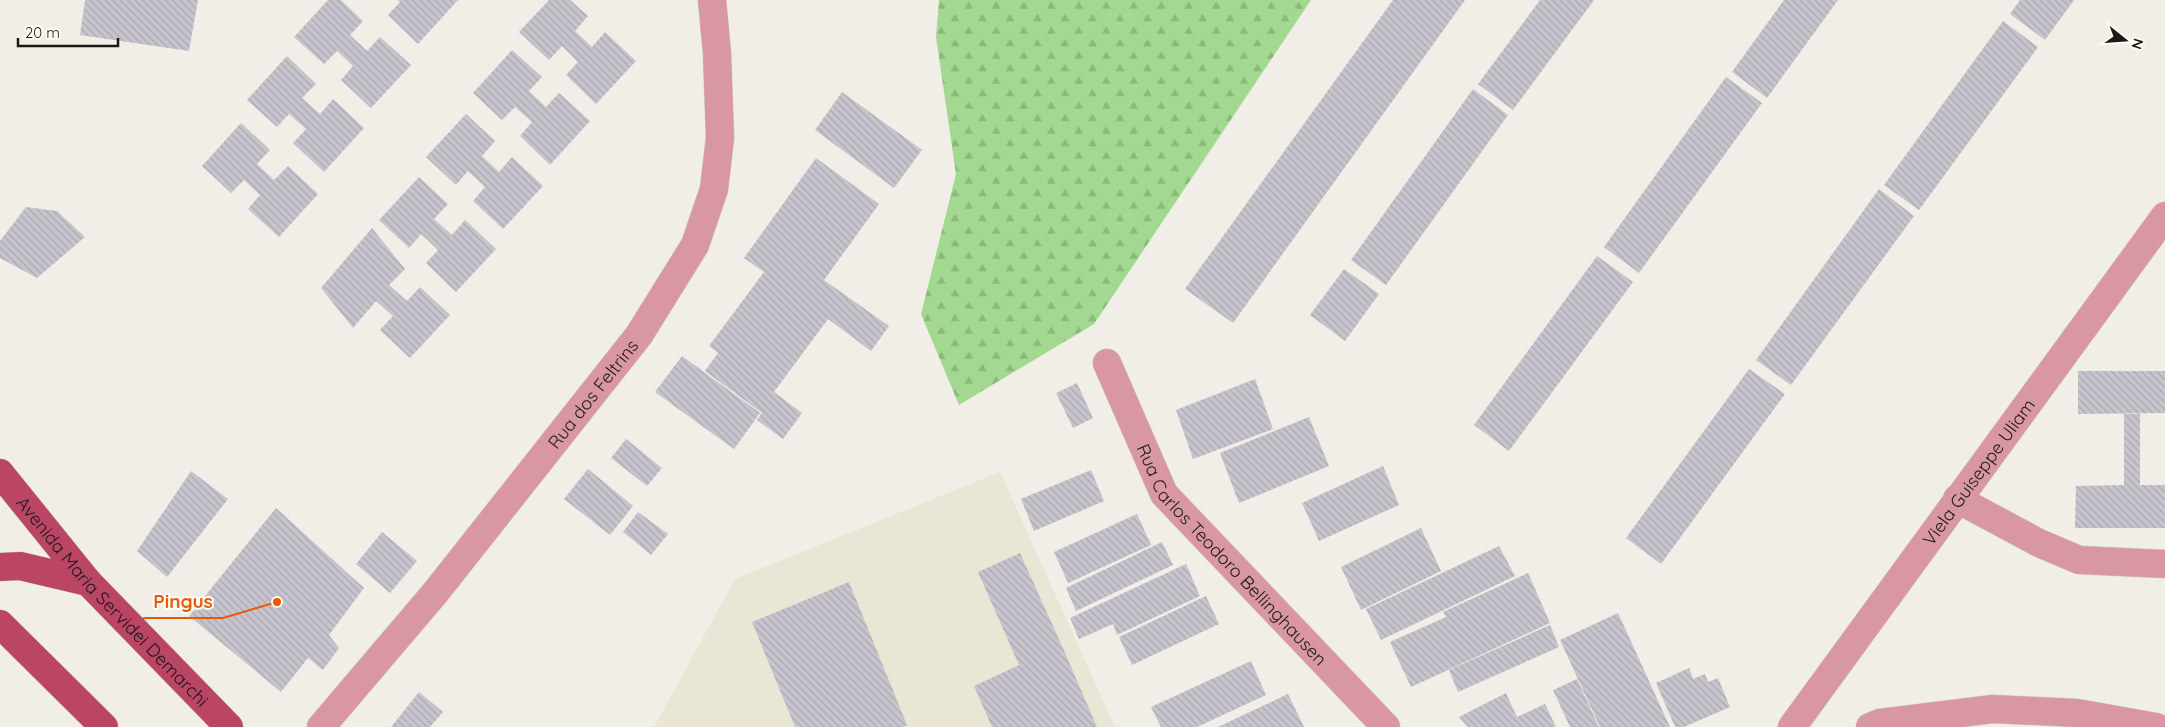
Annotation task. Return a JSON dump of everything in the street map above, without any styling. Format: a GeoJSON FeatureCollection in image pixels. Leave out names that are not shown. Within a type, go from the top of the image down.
{"type":"FeatureCollection","features":[{"type":"Feature","properties":{"kind":"main road","name":"Avenida Maria Servidei Demarchi"},"geometry":{"type":"LineString","coordinates":[[0,473],[88,582],[229,727]]}},
{"type":"Feature","properties":{"kind":"main road"},"geometry":{"type":"LineString","coordinates":[[0,567],[20,566],[88,582]]}},
{"type":"Feature","properties":{"kind":"main road"},"geometry":{"type":"LineString","coordinates":[[0,624],[104,727]]}},
{"type":"Feature","properties":{"kind":"street","name":"Rua dos Feltrins"},"geometry":{"type":"LineString","coordinates":[[321,727],[435,593],[639,335],[695,245],[714,189],[720,138],[717,53],[712,0]]}},
{"type":"Feature","properties":{"kind":"street","name":"Viela Guiseppe Uliam"},"geometry":{"type":"LineString","coordinates":[[1792,727],[2165,216]]}},
{"type":"Feature","properties":{"kind":"street","name":"Rua Carlos Teodoro Bellinghausen"},"geometry":{"type":"LineString","coordinates":[[1107,363],[1164,494],[1386,727]]}},
{"type":"Feature","properties":{"kind":"street"},"geometry":{"type":"LineString","coordinates":[[1957,499],[2039,543],[2079,560],[2165,564]]}},
{"type":"Feature","properties":{"kind":"street"},"geometry":{"type":"LineString","coordinates":[[1870,727],[1880,723],[1993,709],[2076,720],[2156,727]]}},
{"type":"Feature","properties":{"kind":"shaded area"},"geometry":{"type":"Polygon","coordinates":[[[1000,472],[1115,727],[654,727],[735,579],[1000,472]]]}},
{"type":"Feature","properties":{"kind":"green space"},"geometry":{"type":"Polygon","coordinates":[[[939,0],[1311,0],[1094,324],[959,405],[921,314],[956,174],[936,37],[939,0]]]}},
{"type":"Feature","properties":{"kind":"building"},"geometry":{"type":"Polygon","coordinates":[[[85,0],[198,0],[189,51],[80,35],[85,0]]]}},
{"type":"Feature","properties":{"kind":"building"},"geometry":{"type":"Polygon","coordinates":[[[328,0],[341,0],[363,21],[350,35],[367,51],[380,37],[411,65],[371,108],[341,80],[353,66],[337,51],[324,64],[294,37],[328,0]]]}},
{"type":"Feature","properties":{"kind":"building"},"geometry":{"type":"Polygon","coordinates":[[[398,0],[458,0],[418,44],[388,15],[400,2],[398,0]]]}},
{"type":"Feature","properties":{"kind":"building"},"geometry":{"type":"Polygon","coordinates":[[[549,0],[570,0],[588,16],[575,31],[592,47],[605,32],[636,61],[596,104],[566,75],[578,62],[562,46],[549,60],[519,32],[549,0]]]}},
{"type":"Feature","properties":{"kind":"building"},"geometry":{"type":"Polygon","coordinates":[[[1393,0],[1465,0],[1233,323],[1185,289],[1393,0]]]}},
{"type":"Feature","properties":{"kind":"building"},"geometry":{"type":"Polygon","coordinates":[[[1540,0],[1594,0],[1513,110],[1478,84],[1540,0]]]}},
{"type":"Feature","properties":{"kind":"building"},"geometry":{"type":"Polygon","coordinates":[[[1784,0],[1838,0],[1767,98],[1732,72],[1784,0]]]}},
{"type":"Feature","properties":{"kind":"building"},"geometry":{"type":"Polygon","coordinates":[[[2020,0],[2074,0],[2045,40],[2010,14],[2020,0]]]}},
{"type":"Feature","properties":{"kind":"building"},"geometry":{"type":"Polygon","coordinates":[[[2003,21],[2038,47],[1919,210],[1884,185],[2003,21]]]}},
{"type":"Feature","properties":{"kind":"building"},"geometry":{"type":"Polygon","coordinates":[[[512,50],[542,77],[529,91],[546,107],[559,93],[590,121],[550,165],[520,136],[532,122],[515,107],[502,120],[473,93],[512,50]]]}},
{"type":"Feature","properties":{"kind":"building"},"geometry":{"type":"Polygon","coordinates":[[[287,56],[316,84],[302,98],[320,114],[333,99],[364,128],[324,172],[293,143],[306,129],[289,114],[277,127],[247,100],[287,56]]]}},
{"type":"Feature","properties":{"kind":"building"},"geometry":{"type":"Polygon","coordinates":[[[1726,77],[1762,103],[1639,273],[1604,247],[1726,77]]]}},
{"type":"Feature","properties":{"kind":"building"},"geometry":{"type":"Polygon","coordinates":[[[1473,89],[1508,115],[1386,285],[1351,260],[1473,89]]]}},
{"type":"Feature","properties":{"kind":"building"},"geometry":{"type":"Polygon","coordinates":[[[842,92],[922,150],[894,188],[815,130],[842,92]]]}},
{"type":"Feature","properties":{"kind":"building"},"geometry":{"type":"Polygon","coordinates":[[[466,114],[495,141],[482,156],[499,172],[512,157],[543,186],[503,229],[473,201],[485,187],[468,171],[456,185],[426,157],[466,114]]]}},
{"type":"Feature","properties":{"kind":"building"},"geometry":{"type":"Polygon","coordinates":[[[241,123],[270,150],[257,164],[274,180],[288,166],[318,194],[279,237],[248,209],[260,195],[244,180],[231,193],[202,166],[241,123]]]}},
{"type":"Feature","properties":{"kind":"building"},"geometry":{"type":"Polygon","coordinates":[[[816,158],[879,204],[824,280],[889,326],[871,351],[828,319],[774,392],[802,413],[783,439],[757,420],[762,413],[705,371],[718,353],[709,346],[764,272],[744,258],[816,158]]]}},
{"type":"Feature","properties":{"kind":"building"},"geometry":{"type":"Polygon","coordinates":[[[419,177],[448,204],[434,219],[452,235],[465,220],[496,249],[456,292],[426,263],[438,250],[421,234],[409,248],[379,220],[419,177]]]}},
{"type":"Feature","properties":{"kind":"building"},"geometry":{"type":"Polygon","coordinates":[[[1879,189],[1914,216],[1791,385],[1756,360],[1879,189]]]}},
{"type":"Feature","properties":{"kind":"building"},"geometry":{"type":"Polygon","coordinates":[[[26,207],[57,211],[85,237],[37,278],[0,258],[0,241],[26,207]]]}},
{"type":"Feature","properties":{"kind":"building"},"geometry":{"type":"Polygon","coordinates":[[[372,228],[405,269],[389,285],[407,301],[420,287],[450,315],[410,358],[380,330],[393,316],[376,301],[353,328],[321,288],[372,228]]]}},
{"type":"Feature","properties":{"kind":"building"},"geometry":{"type":"Polygon","coordinates":[[[1597,256],[1633,282],[1509,451],[1474,425],[1597,256]]]}},
{"type":"Feature","properties":{"kind":"building"},"geometry":{"type":"Polygon","coordinates":[[[1344,269],[1379,294],[1345,341],[1310,315],[1344,269]]]}},
{"type":"Feature","properties":{"kind":"building"},"geometry":{"type":"Polygon","coordinates":[[[682,356],[760,413],[734,449],[655,392],[682,356]]]}},
{"type":"Feature","properties":{"kind":"building"},"geometry":{"type":"Polygon","coordinates":[[[1749,369],[1785,394],[1661,564],[1626,538],[1749,369]]]}},
{"type":"Feature","properties":{"kind":"building"},"geometry":{"type":"Polygon","coordinates":[[[2078,371],[2165,371],[2165,413],[2078,414],[2078,371]]]}},
{"type":"Feature","properties":{"kind":"building"},"geometry":{"type":"Polygon","coordinates":[[[1255,379],[1273,429],[1193,459],[1176,410],[1255,379]]]}},
{"type":"Feature","properties":{"kind":"building"},"geometry":{"type":"Polygon","coordinates":[[[1077,383],[1093,418],[1073,428],[1056,393],[1077,383]]]}},
{"type":"Feature","properties":{"kind":"building"},"geometry":{"type":"Polygon","coordinates":[[[2124,414],[2140,414],[2140,485],[2165,485],[2165,528],[2075,528],[2076,486],[2124,485],[2124,414]]]}},
{"type":"Feature","properties":{"kind":"building"},"geometry":{"type":"Polygon","coordinates":[[[1309,417],[1329,466],[1239,503],[1220,453],[1309,417]]]}},
{"type":"Feature","properties":{"kind":"building"},"geometry":{"type":"Polygon","coordinates":[[[626,439],[662,468],[647,486],[611,458],[626,439]]]}},
{"type":"Feature","properties":{"kind":"building"},"geometry":{"type":"Polygon","coordinates":[[[1383,466],[1399,505],[1319,541],[1302,503],[1383,466]]]}},
{"type":"Feature","properties":{"kind":"building"},"geometry":{"type":"Polygon","coordinates":[[[588,469],[633,506],[610,535],[564,499],[588,469]]]}},
{"type":"Feature","properties":{"kind":"building"},"geometry":{"type":"Polygon","coordinates":[[[1091,470],[1104,501],[1034,531],[1021,499],[1091,470]]]}},
{"type":"Feature","properties":{"kind":"building"},"geometry":{"type":"Polygon","coordinates":[[[191,471],[228,499],[167,577],[137,551],[191,471]]]}},
{"type":"Feature","properties":{"kind":"building"},"geometry":{"type":"Polygon","coordinates":[[[276,508],[364,588],[329,635],[339,648],[323,670],[308,658],[281,692],[189,616],[276,508]]]}},
{"type":"Feature","properties":{"kind":"building"},"geometry":{"type":"Polygon","coordinates":[[[638,512],[668,534],[651,555],[623,532],[638,512]]]}},
{"type":"Feature","properties":{"kind":"building"},"geometry":{"type":"Polygon","coordinates":[[[1137,514],[1151,545],[1068,583],[1054,552],[1137,514]]]}},
{"type":"Feature","properties":{"kind":"building"},"geometry":{"type":"Polygon","coordinates":[[[1421,528],[1441,571],[1361,610],[1341,567],[1421,528]]]}},
{"type":"Feature","properties":{"kind":"building"},"geometry":{"type":"Polygon","coordinates":[[[382,532],[417,561],[390,593],[356,564],[382,532]]]}},
{"type":"Feature","properties":{"kind":"building"},"geometry":{"type":"Polygon","coordinates":[[[1162,542],[1173,565],[1076,611],[1066,588],[1162,542]]]}},
{"type":"Feature","properties":{"kind":"building"},"geometry":{"type":"Polygon","coordinates":[[[1499,546],[1515,576],[1381,640],[1366,609],[1499,546]]]}},
{"type":"Feature","properties":{"kind":"building"},"geometry":{"type":"Polygon","coordinates":[[[1020,553],[1097,727],[992,727],[974,686],[1019,665],[978,572],[1020,553]]]}},
{"type":"Feature","properties":{"kind":"building"},"geometry":{"type":"Polygon","coordinates":[[[1186,564],[1200,596],[1117,635],[1113,624],[1079,639],[1070,618],[1186,564]]]}},
{"type":"Feature","properties":{"kind":"building"},"geometry":{"type":"Polygon","coordinates":[[[1528,573],[1550,623],[1411,687],[1390,642],[1446,617],[1443,612],[1528,573]]]}},
{"type":"Feature","properties":{"kind":"building"},"geometry":{"type":"Polygon","coordinates":[[[849,582],[907,725],[903,727],[795,727],[752,622],[849,582]]]}},
{"type":"Feature","properties":{"kind":"building"},"geometry":{"type":"Polygon","coordinates":[[[1206,596],[1219,624],[1132,665],[1119,637],[1206,596]]]}},
{"type":"Feature","properties":{"kind":"building"},"geometry":{"type":"Polygon","coordinates":[[[1618,613],[1670,727],[1600,727],[1560,640],[1618,613]]]}},
{"type":"Feature","properties":{"kind":"building"},"geometry":{"type":"Polygon","coordinates":[[[1550,625],[1559,647],[1458,692],[1449,670],[1550,625]]]}},
{"type":"Feature","properties":{"kind":"building"},"geometry":{"type":"Polygon","coordinates":[[[1251,661],[1266,695],[1197,727],[1161,727],[1151,707],[1251,661]]]}},
{"type":"Feature","properties":{"kind":"building"},"geometry":{"type":"Polygon","coordinates":[[[1689,668],[1693,679],[1705,674],[1708,682],[1718,678],[1730,707],[1684,727],[1675,727],[1656,683],[1689,668]]]}},
{"type":"Feature","properties":{"kind":"building"},"geometry":{"type":"Polygon","coordinates":[[[1577,679],[1599,727],[1570,727],[1553,690],[1577,679]]]}},
{"type":"Feature","properties":{"kind":"building"},"geometry":{"type":"Polygon","coordinates":[[[419,692],[443,712],[430,727],[391,727],[419,692]]]}},
{"type":"Feature","properties":{"kind":"building"},"geometry":{"type":"Polygon","coordinates":[[[1506,693],[1517,717],[1545,704],[1556,727],[1468,727],[1459,717],[1506,693]]]}},
{"type":"Feature","properties":{"kind":"building"},"geometry":{"type":"Polygon","coordinates":[[[1288,694],[1304,727],[1218,727],[1288,694]]]}},
{"type":"Feature","properties":{"kind":"place","name":"Pingus"},"geometry":{"type":"Point","coordinates":[277,602]}}]}
